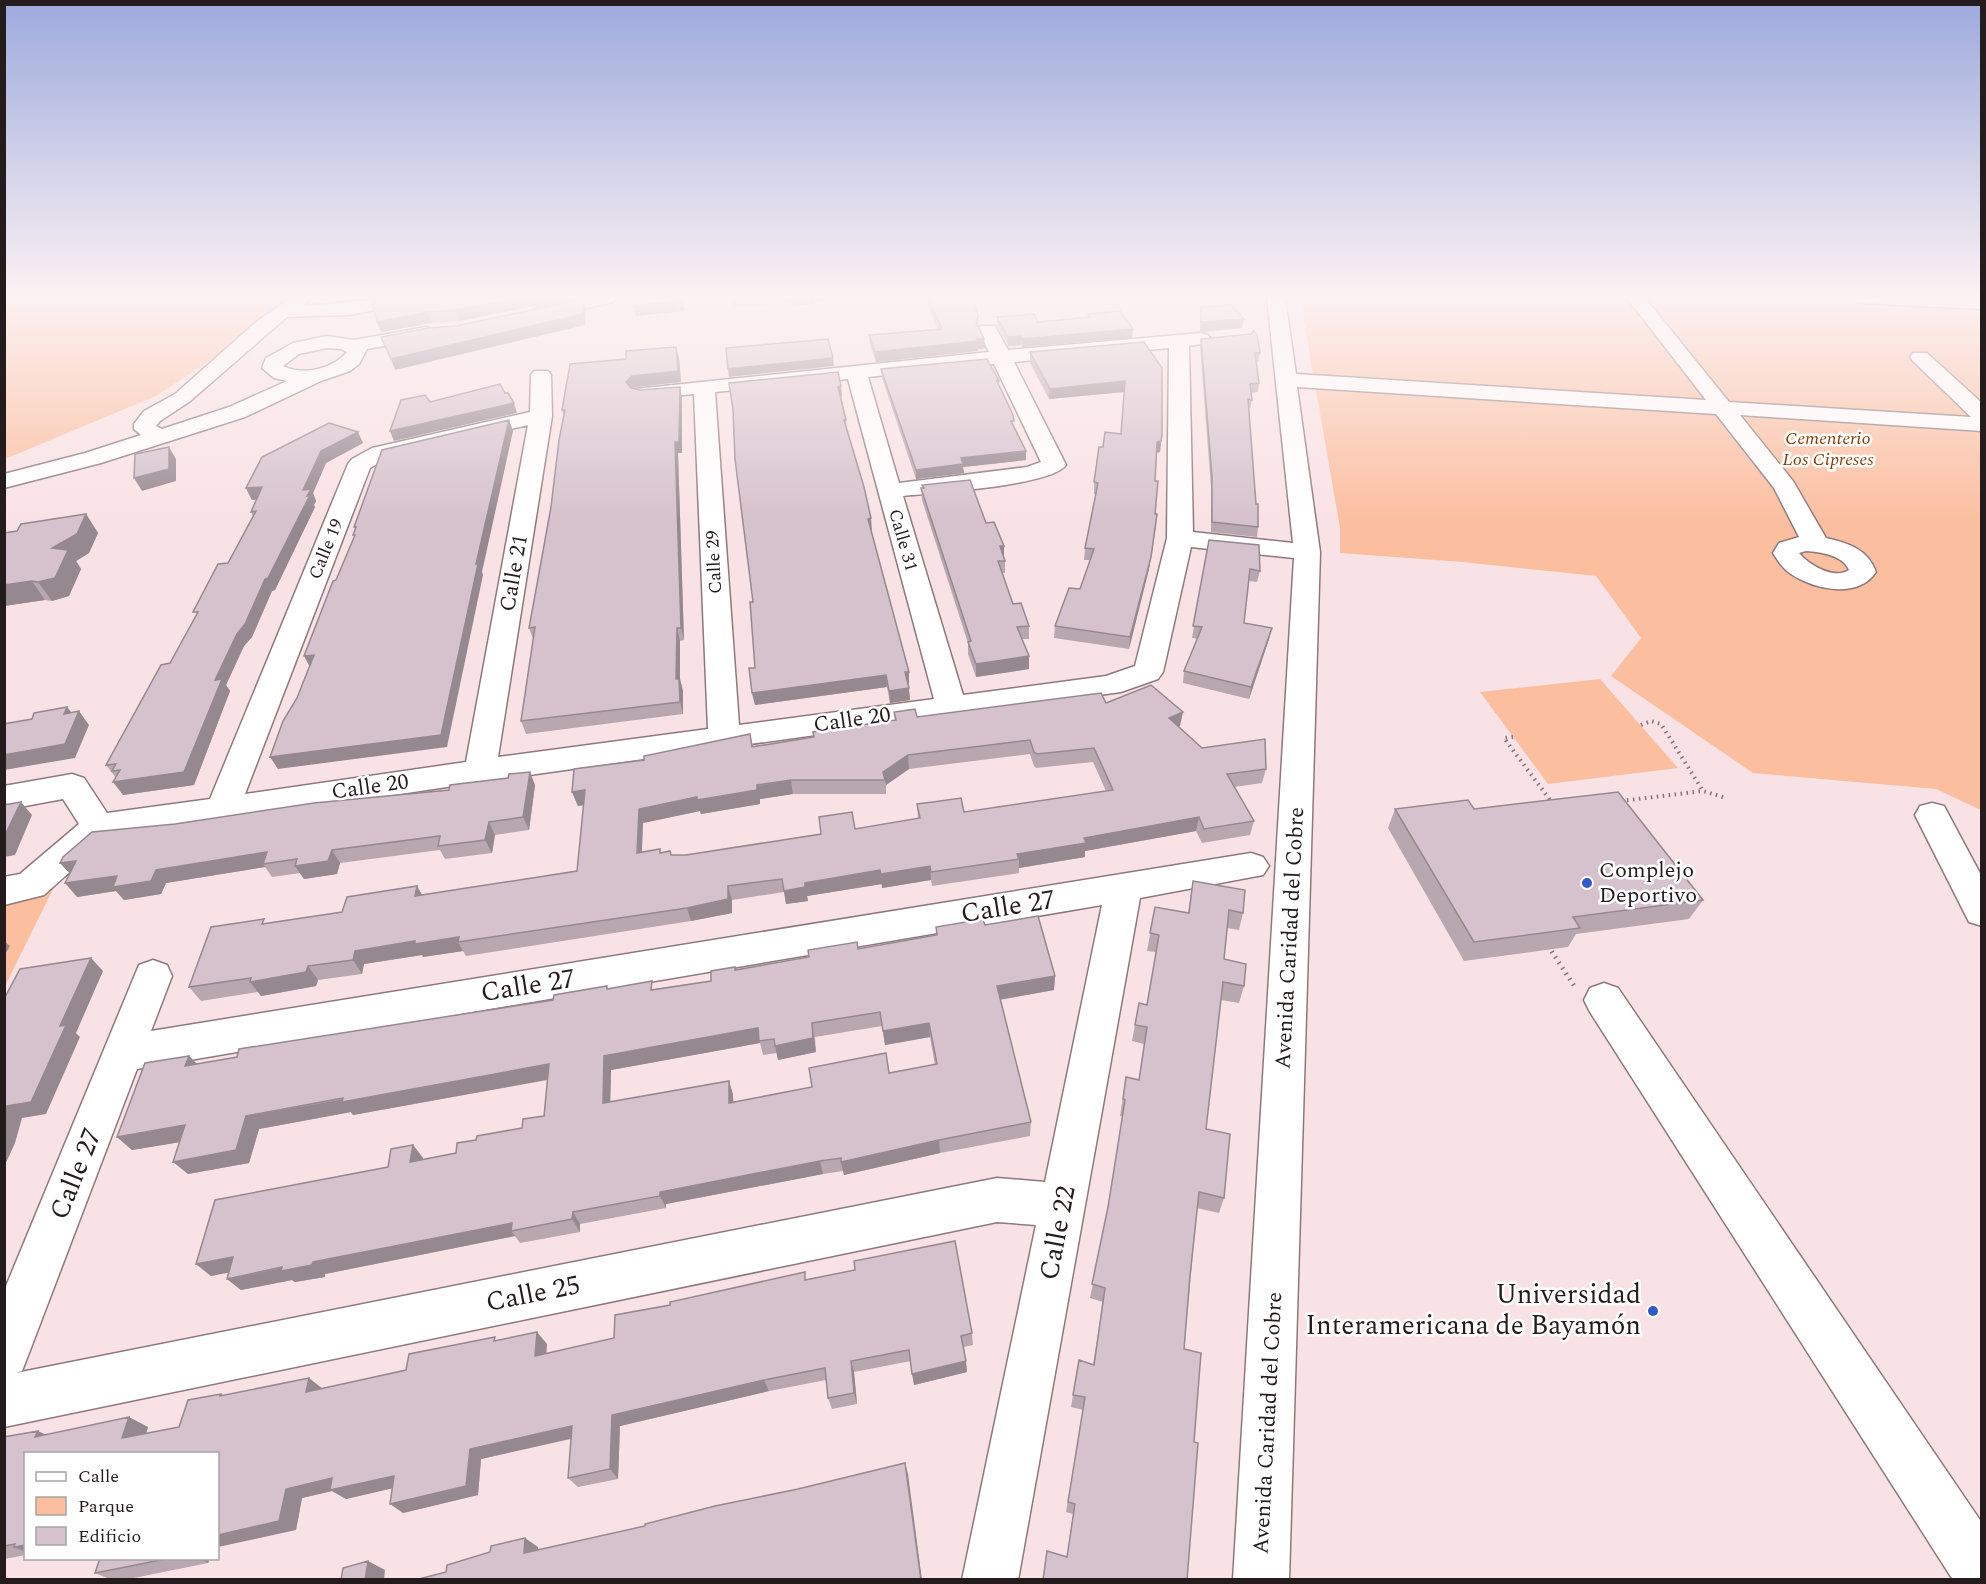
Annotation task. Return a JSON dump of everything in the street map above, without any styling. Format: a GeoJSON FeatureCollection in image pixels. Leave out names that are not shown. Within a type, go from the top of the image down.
{"type":"FeatureCollection","features":[{"type":"Feature","properties":{"kind":"street"},"geometry":{"type":"LineString","coordinates":[[162,437],[146,429],[145,424],[152,416],[182,398],[211,372]]}},
{"type":"Feature","properties":{"kind":"street"},"geometry":{"type":"LineString","coordinates":[[256,375],[260,372]]}},
{"type":"Feature","properties":{"kind":"street"},"geometry":{"type":"LineString","coordinates":[[276,372],[296,376],[328,372]]}},
{"type":"Feature","properties":{"kind":"street"},"geometry":{"type":"LineString","coordinates":[[642,393],[856,372]]}},
{"type":"Feature","properties":{"kind":"street","name":"Calle 31"},"geometry":{"type":"LineString","coordinates":[[856,372],[951,707]]}},
{"type":"Feature","properties":{"kind":"street"},"geometry":{"type":"LineString","coordinates":[[889,491],[1032,474],[1054,465],[1009,372]]}},
{"type":"Feature","properties":{"kind":"street","name":"Calle 20"},"geometry":{"type":"LineString","coordinates":[[98,827],[480,771],[1110,685],[1148,672],[1180,538],[1179,372]]}},
{"type":"Feature","properties":{"kind":"street","name":"Avenida Caridad del Cobre"},"geometry":{"type":"LineString","coordinates":[[1261,1580],[1307,552],[1285,372]]}},
{"type":"Feature","properties":{"kind":"street"},"geometry":{"type":"LineString","coordinates":[[1694,372],[1785,486],[1816,544]]}},
{"type":"Feature","properties":{"kind":"street"},"geometry":{"type":"LineString","coordinates":[[1936,372],[1979,413]]}},
{"type":"Feature","properties":{"kind":"street"},"geometry":{"type":"LineString","coordinates":[[4,482],[162,437],[237,412],[319,374]]}},
{"type":"Feature","properties":{"kind":"street","name":"Calle 21"},"geometry":{"type":"LineString","coordinates":[[480,771],[541,416],[541,375]]}},
{"type":"Feature","properties":{"kind":"street"},"geometry":{"type":"LineString","coordinates":[[1286,380],[1722,408],[1979,413]]}},
{"type":"Feature","properties":{"kind":"street","name":"Calle 29"},"geometry":{"type":"LineString","coordinates":[[704,386],[724,737]]}},
{"type":"Feature","properties":{"kind":"street"},"geometry":{"type":"LineString","coordinates":[[194,425],[239,389]]}},
{"type":"Feature","properties":{"kind":"street","name":"Calle 19"},"geometry":{"type":"LineString","coordinates":[[222,808],[360,464],[380,453],[541,416]]}},
{"type":"Feature","properties":{"kind":"street"},"geometry":{"type":"LineString","coordinates":[[1180,538],[1307,552]]}},
{"type":"Feature","properties":{"kind":"street"},"geometry":{"type":"LineString","coordinates":[[4,798],[72,786],[98,827],[31,885],[4,891]]}},
{"type":"Feature","properties":{"kind":"street"},"geometry":{"type":"LineString","coordinates":[[1932,815],[1982,912]]}},
{"type":"Feature","properties":{"kind":"street","name":"Calle 27"},"geometry":{"type":"LineString","coordinates":[[4,1353],[124,1053],[1251,866]]}},
{"type":"Feature","properties":{"kind":"street","name":"Calle 22"},"geometry":{"type":"LineString","coordinates":[[990,1580],[1124,887]]}},
{"type":"Feature","properties":{"kind":"street"},"geometry":{"type":"LineString","coordinates":[[124,1053],[153,976]]}},
{"type":"Feature","properties":{"kind":"street"},"geometry":{"type":"LineString","coordinates":[[1592,997],[1982,1573]]}},
{"type":"Feature","properties":{"kind":"street","name":"Calle 25"},"geometry":{"type":"LineString","coordinates":[[4,1401],[997,1200],[1063,1205]]}},
{"type":"Feature","properties":{"kind":"path"},"geometry":{"type":"LineString","coordinates":[[1641,725],[1651,721],[1661,724],[1703,791]]}},
{"type":"Feature","properties":{"kind":"path"},"geometry":{"type":"LineString","coordinates":[[1513,736],[1504,738],[1557,808],[1546,810]]}},
{"type":"Feature","properties":{"kind":"path"},"geometry":{"type":"LineString","coordinates":[[1613,802],[1703,791],[1723,797]]}},
{"type":"Feature","properties":{"kind":"path"},"geometry":{"type":"LineString","coordinates":[[1543,938],[1592,997]]}},
{"type":"Feature","properties":{"kind":"green space"},"geometry":{"type":"Polygon","coordinates":[[[5,372],[193,372],[156,396],[5,459],[5,372]]]}},
{"type":"Feature","properties":{"kind":"green space","name":"Cementerio Los Cipreses"},"geometry":{"type":"Polygon","coordinates":[[[1313,372],[1981,372],[1981,810],[1936,789],[1753,773],[1611,676],[1641,638],[1596,576],[1463,562],[1340,553],[1340,528],[1313,372]]]}},
{"type":"Feature","properties":{"kind":"green space"},"geometry":{"type":"Polygon","coordinates":[[[1600,679],[1678,768],[1548,784],[1480,692],[1600,679]]]}},
{"type":"Feature","properties":{"kind":"green space"},"geometry":{"type":"Polygon","coordinates":[[[66,863],[5,986],[5,877],[66,863]]]}},
{"type":"Feature","properties":{"kind":"building"},"geometry":{"type":"Polygon","coordinates":[[[569,372],[670,372],[632,376],[626,382],[631,388],[640,390],[680,387],[679,442],[675,442],[681,628],[677,628],[676,679],[679,679],[680,702],[521,721],[535,627],[529,628],[551,507],[565,410],[562,410],[569,372]]]}},
{"type":"Feature","properties":{"kind":"building"},"geometry":{"type":"Polygon","coordinates":[[[838,372],[841,386],[838,387],[846,420],[844,420],[864,487],[871,518],[868,519],[909,672],[905,672],[909,688],[889,691],[886,675],[752,693],[749,668],[755,668],[750,602],[753,602],[735,459],[733,410],[729,383],[838,372]]]}},
{"type":"Feature","properties":{"kind":"building"},"geometry":{"type":"Polygon","coordinates":[[[882,372],[994,372],[1013,415],[1014,421],[1011,421],[1026,451],[961,458],[963,464],[916,470],[882,372]]]}},
{"type":"Feature","properties":{"kind":"building"},"geometry":{"type":"Polygon","coordinates":[[[1041,372],[1162,372],[1162,435],[1161,441],[1157,442],[1155,481],[1158,481],[1155,514],[1157,514],[1151,557],[1130,637],[1055,626],[1069,588],[1080,589],[1094,549],[1085,548],[1098,483],[1094,482],[1099,447],[1103,447],[1105,432],[1121,434],[1125,381],[1050,389],[1041,372]]]}},
{"type":"Feature","properties":{"kind":"building"},"geometry":{"type":"Polygon","coordinates":[[[1204,372],[1258,372],[1259,383],[1250,384],[1252,400],[1248,399],[1258,527],[1212,522],[1212,477],[1204,372]]]}},
{"type":"Feature","properties":{"kind":"building"},"geometry":{"type":"Polygon","coordinates":[[[500,384],[514,403],[390,431],[401,400],[425,395],[430,402],[500,384]]]}},
{"type":"Feature","properties":{"kind":"building"},"geometry":{"type":"Polygon","coordinates":[[[509,420],[476,564],[478,564],[441,735],[270,757],[283,721],[297,698],[314,655],[304,656],[333,581],[336,580],[355,535],[353,535],[356,527],[354,527],[382,450],[509,420]]]}},
{"type":"Feature","properties":{"kind":"building"},"geometry":{"type":"Polygon","coordinates":[[[329,423],[358,432],[321,451],[303,490],[311,489],[307,496],[310,495],[215,680],[222,679],[184,772],[113,782],[120,770],[112,771],[116,764],[106,765],[161,665],[170,663],[198,612],[193,612],[218,564],[228,563],[256,511],[251,512],[262,487],[246,488],[262,457],[329,423]]]}},
{"type":"Feature","properties":{"kind":"building"},"geometry":{"type":"Polygon","coordinates":[[[169,447],[169,469],[134,478],[135,454],[169,447]]]}},
{"type":"Feature","properties":{"kind":"building"},"geometry":{"type":"Polygon","coordinates":[[[970,480],[986,523],[994,522],[1004,546],[1000,546],[1005,561],[998,561],[1013,604],[1021,603],[1029,626],[1017,627],[1029,656],[976,664],[968,642],[971,641],[921,488],[924,488],[922,485],[970,480]]]}},
{"type":"Feature","properties":{"kind":"building"},"geometry":{"type":"Polygon","coordinates":[[[86,514],[77,534],[52,548],[68,550],[55,578],[4,585],[4,533],[17,531],[21,524],[86,514]]]}},
{"type":"Feature","properties":{"kind":"building"},"geometry":{"type":"Polygon","coordinates":[[[1209,540],[1259,545],[1260,571],[1250,569],[1244,623],[1272,628],[1251,687],[1184,671],[1202,627],[1193,626],[1209,540]]]}},
{"type":"Feature","properties":{"kind":"building"},"geometry":{"type":"Polygon","coordinates":[[[1151,685],[1183,712],[1169,718],[1202,748],[1265,739],[1266,769],[1227,774],[1254,821],[1204,829],[1199,817],[1084,838],[1086,843],[1017,854],[1019,859],[931,872],[930,866],[881,874],[880,870],[805,883],[805,887],[784,891],[782,879],[728,886],[728,899],[687,908],[458,942],[459,937],[415,944],[415,941],[355,951],[353,960],[308,966],[306,972],[250,982],[251,978],[189,987],[211,927],[264,919],[262,924],[342,912],[347,897],[417,886],[415,896],[577,871],[585,790],[572,792],[574,769],[644,760],[644,756],[750,734],[752,747],[814,737],[813,732],[896,720],[894,712],[915,709],[917,717],[1101,693],[1106,703],[1151,685]],[[1030,740],[908,755],[883,772],[885,780],[791,780],[757,785],[757,790],[697,800],[697,797],[639,809],[637,853],[660,849],[660,853],[670,851],[671,855],[686,855],[821,834],[819,817],[852,812],[855,829],[920,818],[917,804],[961,798],[964,812],[1113,790],[1094,748],[1037,754],[1030,740]]]}},
{"type":"Feature","properties":{"kind":"building"},"geometry":{"type":"Polygon","coordinates":[[[67,707],[64,714],[79,711],[65,744],[4,755],[4,724],[32,719],[34,713],[67,707]]]}},
{"type":"Feature","properties":{"kind":"building"},"geometry":{"type":"Polygon","coordinates":[[[530,772],[523,817],[489,822],[485,840],[438,846],[440,836],[332,850],[328,861],[295,866],[297,859],[263,864],[267,852],[156,870],[151,881],[113,887],[117,876],[65,883],[76,861],[60,863],[63,857],[92,832],[175,824],[314,803],[449,790],[450,785],[508,778],[509,774],[530,772]]]}},
{"type":"Feature","properties":{"kind":"building"},"geometry":{"type":"Polygon","coordinates":[[[1618,792],[1703,900],[1573,917],[1580,928],[1474,942],[1395,809],[1468,800],[1474,809],[1618,792]]]}},
{"type":"Feature","properties":{"kind":"building"},"geometry":{"type":"Polygon","coordinates":[[[21,802],[4,837],[4,805],[21,802]]]}},
{"type":"Feature","properties":{"kind":"building"},"geometry":{"type":"Polygon","coordinates":[[[1193,881],[1245,890],[1243,913],[1229,910],[1224,959],[1246,964],[1244,986],[1223,982],[1206,1129],[1230,1134],[1224,1198],[1199,1192],[1190,1276],[1184,1349],[1201,1353],[1194,1442],[1198,1443],[1187,1580],[1043,1580],[1047,1551],[1067,1557],[1075,1504],[1068,1502],[1085,1397],[1073,1395],[1079,1360],[1094,1365],[1105,1288],[1092,1284],[1108,1207],[1125,1100],[1123,1099],[1126,1077],[1139,1080],[1147,1027],[1135,1025],[1139,1003],[1147,1005],[1159,935],[1150,933],[1155,907],[1189,913],[1193,881]]]}},
{"type":"Feature","properties":{"kind":"building"},"geometry":{"type":"Polygon","coordinates":[[[1038,916],[1055,976],[997,986],[1031,1122],[841,1162],[841,1158],[820,1161],[660,1192],[660,1196],[573,1212],[572,1219],[511,1231],[512,1223],[313,1262],[312,1265],[281,1271],[282,1267],[227,1279],[233,1257],[196,1264],[215,1200],[388,1167],[391,1149],[413,1145],[410,1162],[456,1153],[457,1143],[476,1140],[477,1136],[522,1128],[523,1119],[544,1116],[549,1064],[342,1102],[343,1098],[246,1116],[236,1150],[173,1162],[185,1125],[117,1137],[145,1063],[189,1056],[185,1066],[237,1057],[239,1049],[553,1000],[554,995],[607,986],[607,989],[652,981],[651,990],[711,981],[711,971],[735,967],[735,970],[809,957],[808,950],[857,942],[858,949],[937,935],[936,927],[983,919],[985,925],[1038,916]],[[880,1012],[812,1023],[813,1038],[775,1046],[774,1039],[759,1041],[758,1028],[604,1056],[603,1103],[729,1081],[729,1103],[812,1087],[809,1068],[886,1053],[889,1073],[937,1064],[929,1023],[883,1031],[880,1012]]]}},
{"type":"Feature","properties":{"kind":"building"},"geometry":{"type":"Polygon","coordinates":[[[91,958],[60,1026],[66,1025],[31,1102],[7,1106],[4,1114],[4,999],[20,969],[91,958]]]}},
{"type":"Feature","properties":{"kind":"building"},"geometry":{"type":"Polygon","coordinates":[[[955,1241],[972,1333],[961,1336],[966,1361],[912,1374],[909,1350],[851,1361],[854,1393],[828,1398],[825,1368],[612,1415],[610,1469],[568,1478],[572,1426],[470,1449],[466,1486],[390,1504],[394,1476],[330,1490],[332,1478],[286,1489],[279,1521],[219,1535],[219,1452],[24,1452],[24,1545],[4,1546],[4,1437],[38,1431],[35,1437],[129,1417],[122,1438],[179,1427],[188,1400],[309,1378],[306,1392],[406,1370],[409,1354],[495,1337],[494,1341],[537,1332],[535,1356],[614,1338],[615,1315],[670,1305],[670,1302],[805,1272],[805,1280],[855,1270],[854,1261],[955,1241]]]}},
{"type":"Feature","properties":{"kind":"building"},"geometry":{"type":"Polygon","coordinates":[[[905,1463],[921,1580],[415,1580],[446,1572],[447,1565],[490,1552],[491,1546],[525,1538],[524,1553],[645,1526],[645,1524],[715,1506],[905,1463]]]}},
{"type":"Feature","properties":{"kind":"building"},"geometry":{"type":"Polygon","coordinates":[[[99,1560],[161,1560],[95,1573],[99,1560]]]}},
{"type":"Feature","properties":{"kind":"building"},"geometry":{"type":"Polygon","coordinates":[[[368,1561],[365,1580],[341,1580],[343,1568],[368,1561]]]}},
{"type":"Feature","properties":{"kind":"place","name":"Complejo Deportivo"},"geometry":{"type":"Point","coordinates":[1587,883]}},
{"type":"Feature","properties":{"kind":"place","name":"Universidad Interamericana de Bayamón"},"geometry":{"type":"Point","coordinates":[1653,1311]}}]}
